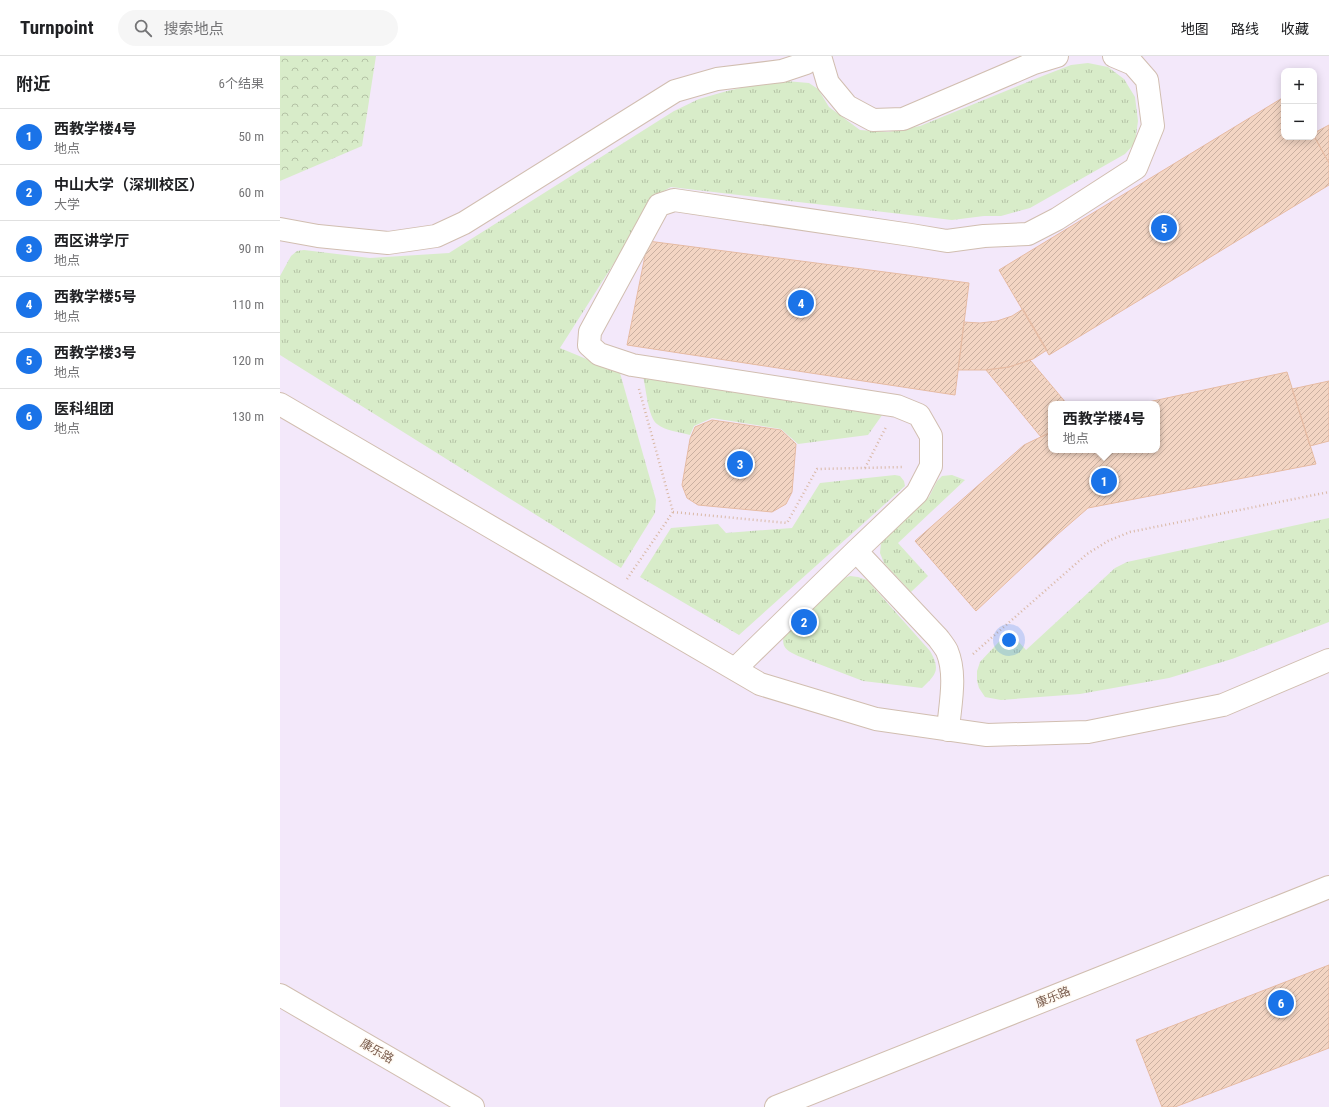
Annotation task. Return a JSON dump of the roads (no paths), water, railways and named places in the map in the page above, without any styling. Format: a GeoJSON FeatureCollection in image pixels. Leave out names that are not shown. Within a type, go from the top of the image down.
{"type":"FeatureCollection","features":[{"type":"Feature","properties":{"kind":"lane"},"geometry":{"type":"LineString","coordinates":[[280,229],[318,236],[388,243],[436,236],[464,223],[675,91],[717,79],[782,71],[806,63],[814,56]]}},
{"type":"Feature","properties":{"kind":"lane"},"geometry":{"type":"LineString","coordinates":[[820,56],[828,83],[847,106],[873,120],[903,119],[1034,63],[1057,56]]}},
{"type":"Feature","properties":{"kind":"lane"},"geometry":{"type":"LineString","coordinates":[[735,669],[917,493],[932,466],[931,436],[919,415],[897,406],[632,365],[599,354],[589,345],[590,332],[659,205],[674,200],[947,241],[984,236],[1028,234],[1058,219],[1136,168],[1153,126],[1147,80],[1133,64],[1114,56]]}},
{"type":"Feature","properties":{"kind":"lane"},"geometry":{"type":"LineString","coordinates":[[280,404],[760,684],[876,719],[986,735],[1088,732],[1223,705],[1329,660]]}},
{"type":"Feature","properties":{"kind":"lane"},"geometry":{"type":"LineString","coordinates":[[856,551],[938,638],[946,650],[951,664],[952,679],[948,730]]}},
{"type":"Feature","properties":{"kind":"lane","name":"康乐路"},"geometry":{"type":"LineString","coordinates":[[776,1107],[1329,887]]}},
{"type":"Feature","properties":{"kind":"lane","name":"康乐路"},"geometry":{"type":"LineString","coordinates":[[280,995],[473,1107]]}},
{"type":"Feature","properties":{"kind":"place","name":"西教学楼3号"},"geometry":{"type":"Point","coordinates":[1164,228]}},
{"type":"Feature","properties":{"kind":"place","name":"西教学楼5号"},"geometry":{"type":"Point","coordinates":[801,303]}},
{"type":"Feature","properties":{"kind":"place","name":"西区讲学厅"},"geometry":{"type":"Point","coordinates":[740,464]}},
{"type":"Feature","properties":{"kind":"place","name":"西教学楼4号"},"geometry":{"type":"Point","coordinates":[1104,481]}},
{"type":"Feature","properties":{"kind":"place","name":"中山大学（深圳校区）"},"geometry":{"type":"Point","coordinates":[804,622]}},
{"type":"Feature","properties":{"kind":"place","name":"医科组团"},"geometry":{"type":"Point","coordinates":[1281,1003]}}]}
